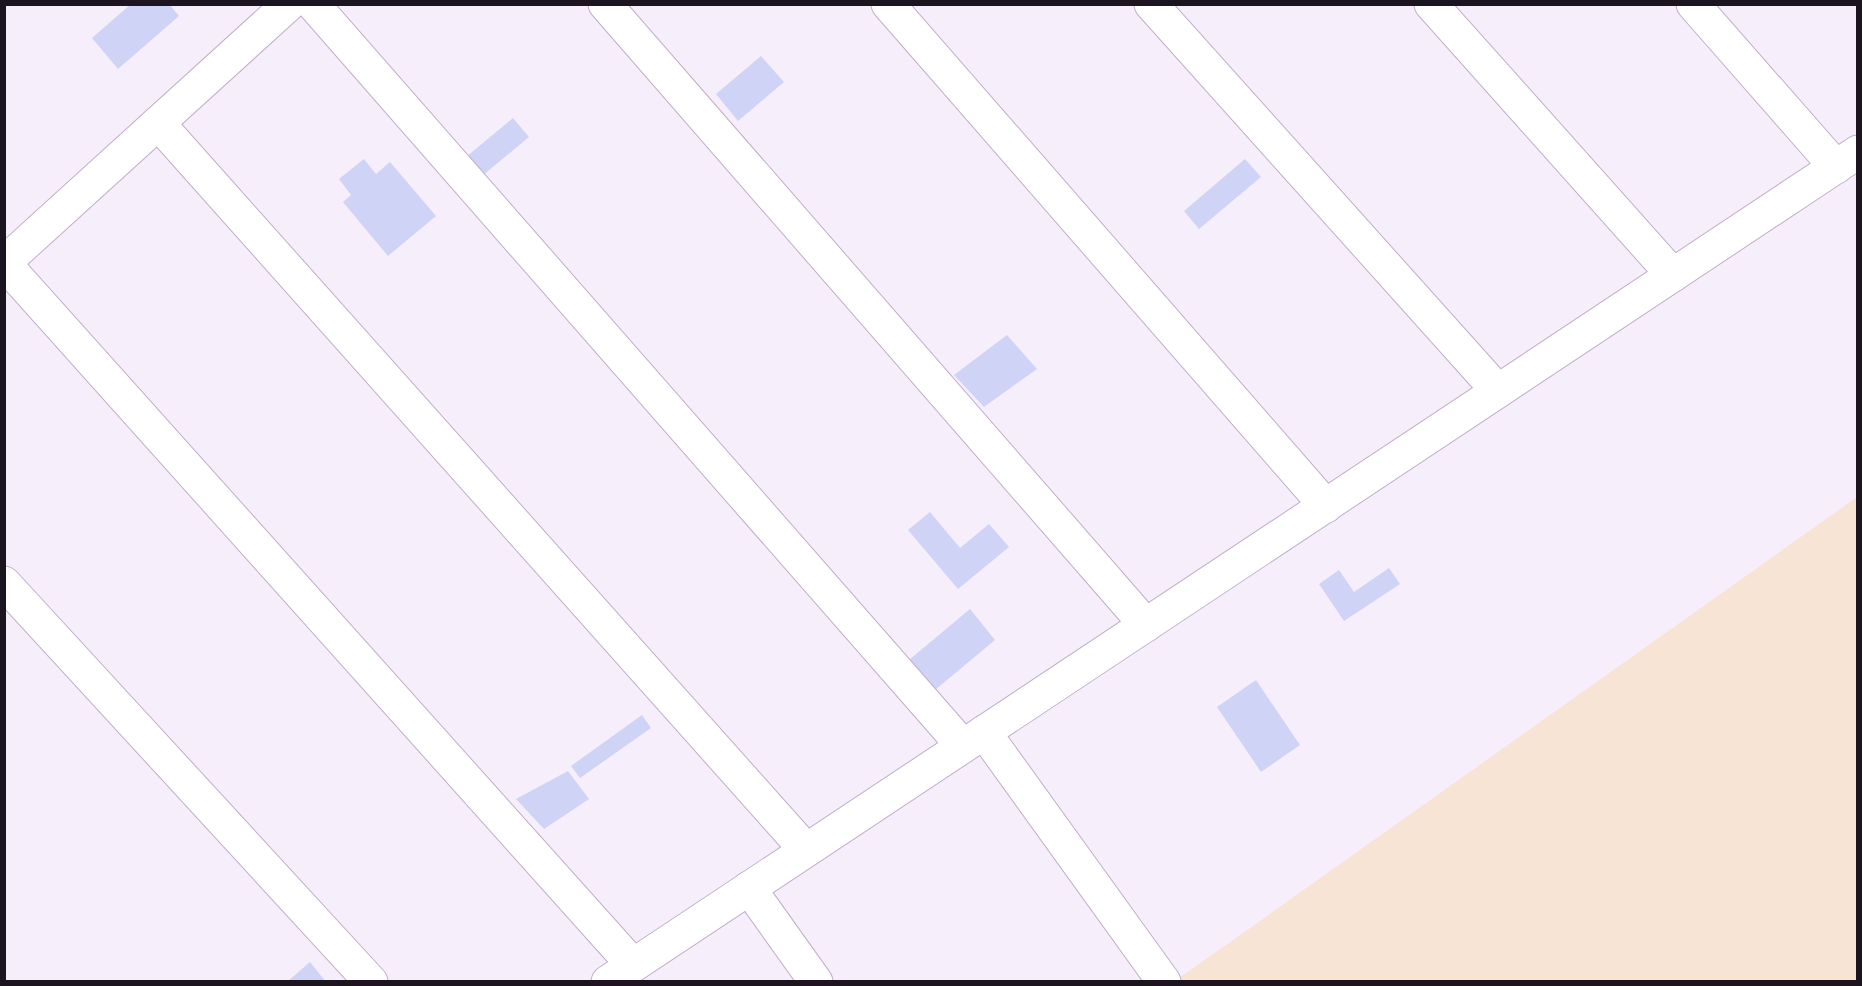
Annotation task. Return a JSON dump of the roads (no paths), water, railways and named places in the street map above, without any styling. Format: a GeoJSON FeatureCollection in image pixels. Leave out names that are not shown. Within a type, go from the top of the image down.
{"type":"FeatureCollection","features":[{"type":"Feature","properties":{"kind":"street"},"geometry":{"type":"LineString","coordinates":[[289,4],[4,263],[621,973],[1847,160],[1693,4]]}},
{"type":"Feature","properties":{"kind":"street"},"geometry":{"type":"LineString","coordinates":[[313,4],[974,739],[1164,981]]}},
{"type":"Feature","properties":{"kind":"street"},"geometry":{"type":"LineString","coordinates":[[605,4],[1146,625]]}},
{"type":"Feature","properties":{"kind":"street"},"geometry":{"type":"LineString","coordinates":[[888,4],[1326,506]]}},
{"type":"Feature","properties":{"kind":"street"},"geometry":{"type":"LineString","coordinates":[[1151,4],[1498,392]]}},
{"type":"Feature","properties":{"kind":"street"},"geometry":{"type":"LineString","coordinates":[[1431,4],[1673,275]]}},
{"type":"Feature","properties":{"kind":"street"},"geometry":{"type":"LineString","coordinates":[[158,123],[806,850]]}},
{"type":"Feature","properties":{"kind":"street"},"geometry":{"type":"LineString","coordinates":[[4,583],[371,981]]}},
{"type":"Feature","properties":{"kind":"street"},"geometry":{"type":"LineString","coordinates":[[749,888],[816,981]]}}]}
